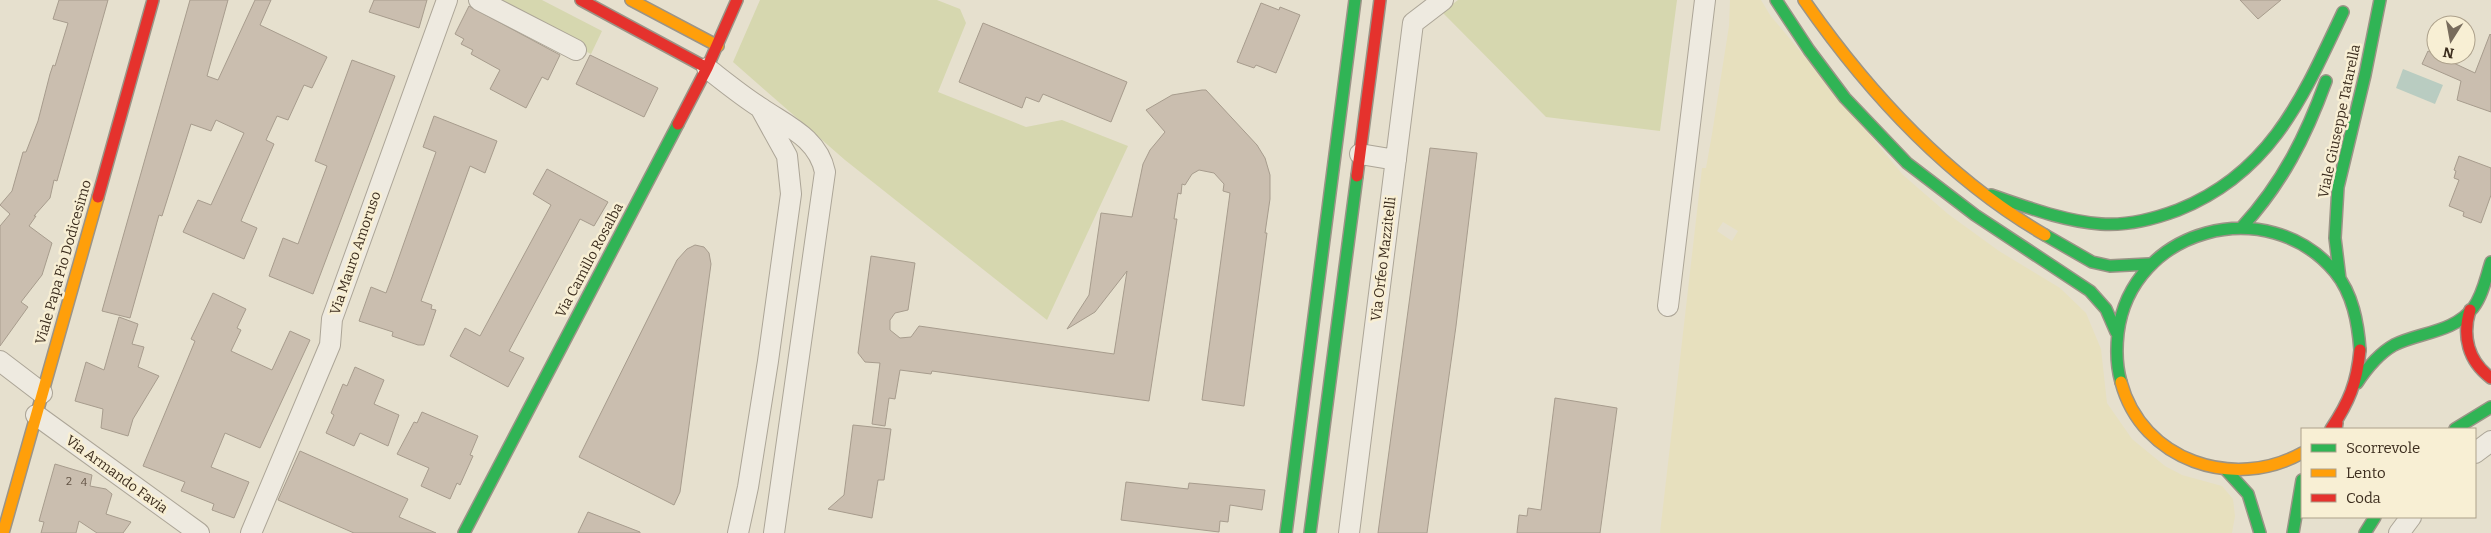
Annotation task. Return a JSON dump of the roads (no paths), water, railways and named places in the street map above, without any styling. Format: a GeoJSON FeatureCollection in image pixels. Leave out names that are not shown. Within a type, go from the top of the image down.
{"type":"FeatureCollection","features":[{"type":"Feature","properties":{"kind":"main road","name":"Viale Papa Pio Dodicesimo"},"geometry":{"type":"LineString","coordinates":[[3,533],[153,0]]}},
{"type":"Feature","properties":{"kind":"main road"},"geometry":{"type":"LineString","coordinates":[[581,0],[707,68]]}},
{"type":"Feature","properties":{"kind":"main road"},"geometry":{"type":"LineString","coordinates":[[631,0],[718,46]]}},
{"type":"Feature","properties":{"kind":"main road","name":"Via Camillo Rosalba"},"geometry":{"type":"LineString","coordinates":[[464,533],[707,68],[737,0]]}},
{"type":"Feature","properties":{"kind":"main road"},"geometry":{"type":"LineString","coordinates":[[1286,533],[1355,0]]}},
{"type":"Feature","properties":{"kind":"main road"},"geometry":{"type":"LineString","coordinates":[[1310,533],[1380,0]]}},
{"type":"Feature","properties":{"kind":"main road"},"geometry":{"type":"LineString","coordinates":[[1776,0],[1822,70],[1889,146],[1930,182],[1975,215],[2055,269],[2082,284],[2102,303],[2116,332]]}},
{"type":"Feature","properties":{"kind":"main road"},"geometry":{"type":"LineString","coordinates":[[1804,0],[1839,50],[1906,126],[1946,162],[1991,195],[2020,220],[2092,262],[2110,266],[2149,264]]}},
{"type":"Feature","properties":{"kind":"main road","name":"Viale Giuseppe Tatarella"},"geometry":{"type":"LineString","coordinates":[[2242,227],[2267,200],[2294,160],[2330,69],[2346,0]]}},
{"type":"Feature","properties":{"kind":"main road","name":"Viale Giuseppe Tatarella"},"geometry":{"type":"LineString","coordinates":[[2340,280],[2335,238],[2338,187],[2365,75],[2380,0]]}},
{"type":"Feature","properties":{"kind":"main road"},"geometry":{"type":"LineString","coordinates":[[1991,195],[2061,218],[2103,224],[2145,220],[2190,207],[2226,188],[2256,162],[2281,131],[2303,96],[2343,12]]}},
{"type":"Feature","properties":{"kind":"main road"},"geometry":{"type":"LineString","coordinates":[[2301,453],[2273,467],[2250,471],[2227,471],[2187,460],[2166,448],[2142,425],[2125,397],[2119,373],[2116,332],[2122,308],[2134,284],[2149,264],[2169,248],[2192,236],[2216,228],[2242,227],[2270,231],[2297,241],[2320,258],[2340,280],[2355,310],[2361,348],[2356,385]]}},
{"type":"Feature","properties":{"kind":"main road"},"geometry":{"type":"LineString","coordinates":[[2491,262],[2479,296],[2470,310],[2466,326],[2469,350],[2479,368],[2491,378]]}},
{"type":"Feature","properties":{"kind":"main road"},"geometry":{"type":"LineString","coordinates":[[2355,310],[2368,322]]}},
{"type":"Feature","properties":{"kind":"main road"},"geometry":{"type":"LineString","coordinates":[[2335,427],[2364,372],[2386,350],[2447,326],[2470,310]]}},
{"type":"Feature","properties":{"kind":"main road"},"geometry":{"type":"LineString","coordinates":[[2396,334],[2415,338]]}},
{"type":"Feature","properties":{"kind":"main road"},"geometry":{"type":"LineString","coordinates":[[1306,380],[1322,386],[1330,383]]}},
{"type":"Feature","properties":{"kind":"main road"},"geometry":{"type":"LineString","coordinates":[[2457,428],[2491,406]]}},
{"type":"Feature","properties":{"kind":"main road"},"geometry":{"type":"LineString","coordinates":[[1300,427],[1324,430]]}},
{"type":"Feature","properties":{"kind":"main road"},"geometry":{"type":"LineString","coordinates":[[2227,471],[2240,484],[2254,508],[2260,533]]}},
{"type":"Feature","properties":{"kind":"main road"},"geometry":{"type":"LineString","coordinates":[[2293,533],[2301,486]]}},
{"type":"Feature","properties":{"kind":"main road"},"geometry":{"type":"LineString","coordinates":[[2246,533],[2254,508]]}},
{"type":"Feature","properties":{"kind":"main road"},"geometry":{"type":"LineString","coordinates":[[2365,533],[2374,518]]}},
{"type":"Feature","properties":{"kind":"street","name":"Via Mauro Amoruso"},"geometry":{"type":"LineString","coordinates":[[251,533],[330,345],[332,319],[447,0]]}},
{"type":"Feature","properties":{"kind":"street"},"geometry":{"type":"LineString","coordinates":[[479,0],[576,50]]}},
{"type":"Feature","properties":{"kind":"street","name":"Via Orfeo Mazzitelli"},"geometry":{"type":"LineString","coordinates":[[1349,533],[1413,23],[1443,0]]}},
{"type":"Feature","properties":{"kind":"street"},"geometry":{"type":"LineString","coordinates":[[1668,306],[1705,0]]}},
{"type":"Feature","properties":{"kind":"street"},"geometry":{"type":"LineString","coordinates":[[707,68],[761,109],[781,120],[810,142],[822,161],[824,180],[774,533]]}},
{"type":"Feature","properties":{"kind":"street"},"geometry":{"type":"LineString","coordinates":[[738,533],[748,487],[768,361],[791,194],[787,156],[761,109]]}},
{"type":"Feature","properties":{"kind":"street"},"geometry":{"type":"LineString","coordinates":[[1360,154],[1396,160]]}},
{"type":"Feature","properties":{"kind":"street"},"geometry":{"type":"LineString","coordinates":[[784,254],[812,258]]}},
{"type":"Feature","properties":{"kind":"street"},"geometry":{"type":"LineString","coordinates":[[0,361],[42,393]]}},
{"type":"Feature","properties":{"kind":"street"},"geometry":{"type":"LineString","coordinates":[[768,361],[797,365]]}},
{"type":"Feature","properties":{"kind":"street","name":"Via Armando Favia"},"geometry":{"type":"LineString","coordinates":[[36,415],[199,533]]}},
{"type":"Feature","properties":{"kind":"street"},"geometry":{"type":"LineString","coordinates":[[748,487],[758,492],[779,492]]}},
{"type":"Feature","properties":{"kind":"street"},"geometry":{"type":"LineString","coordinates":[[2399,533],[2409,518]]}}]}
